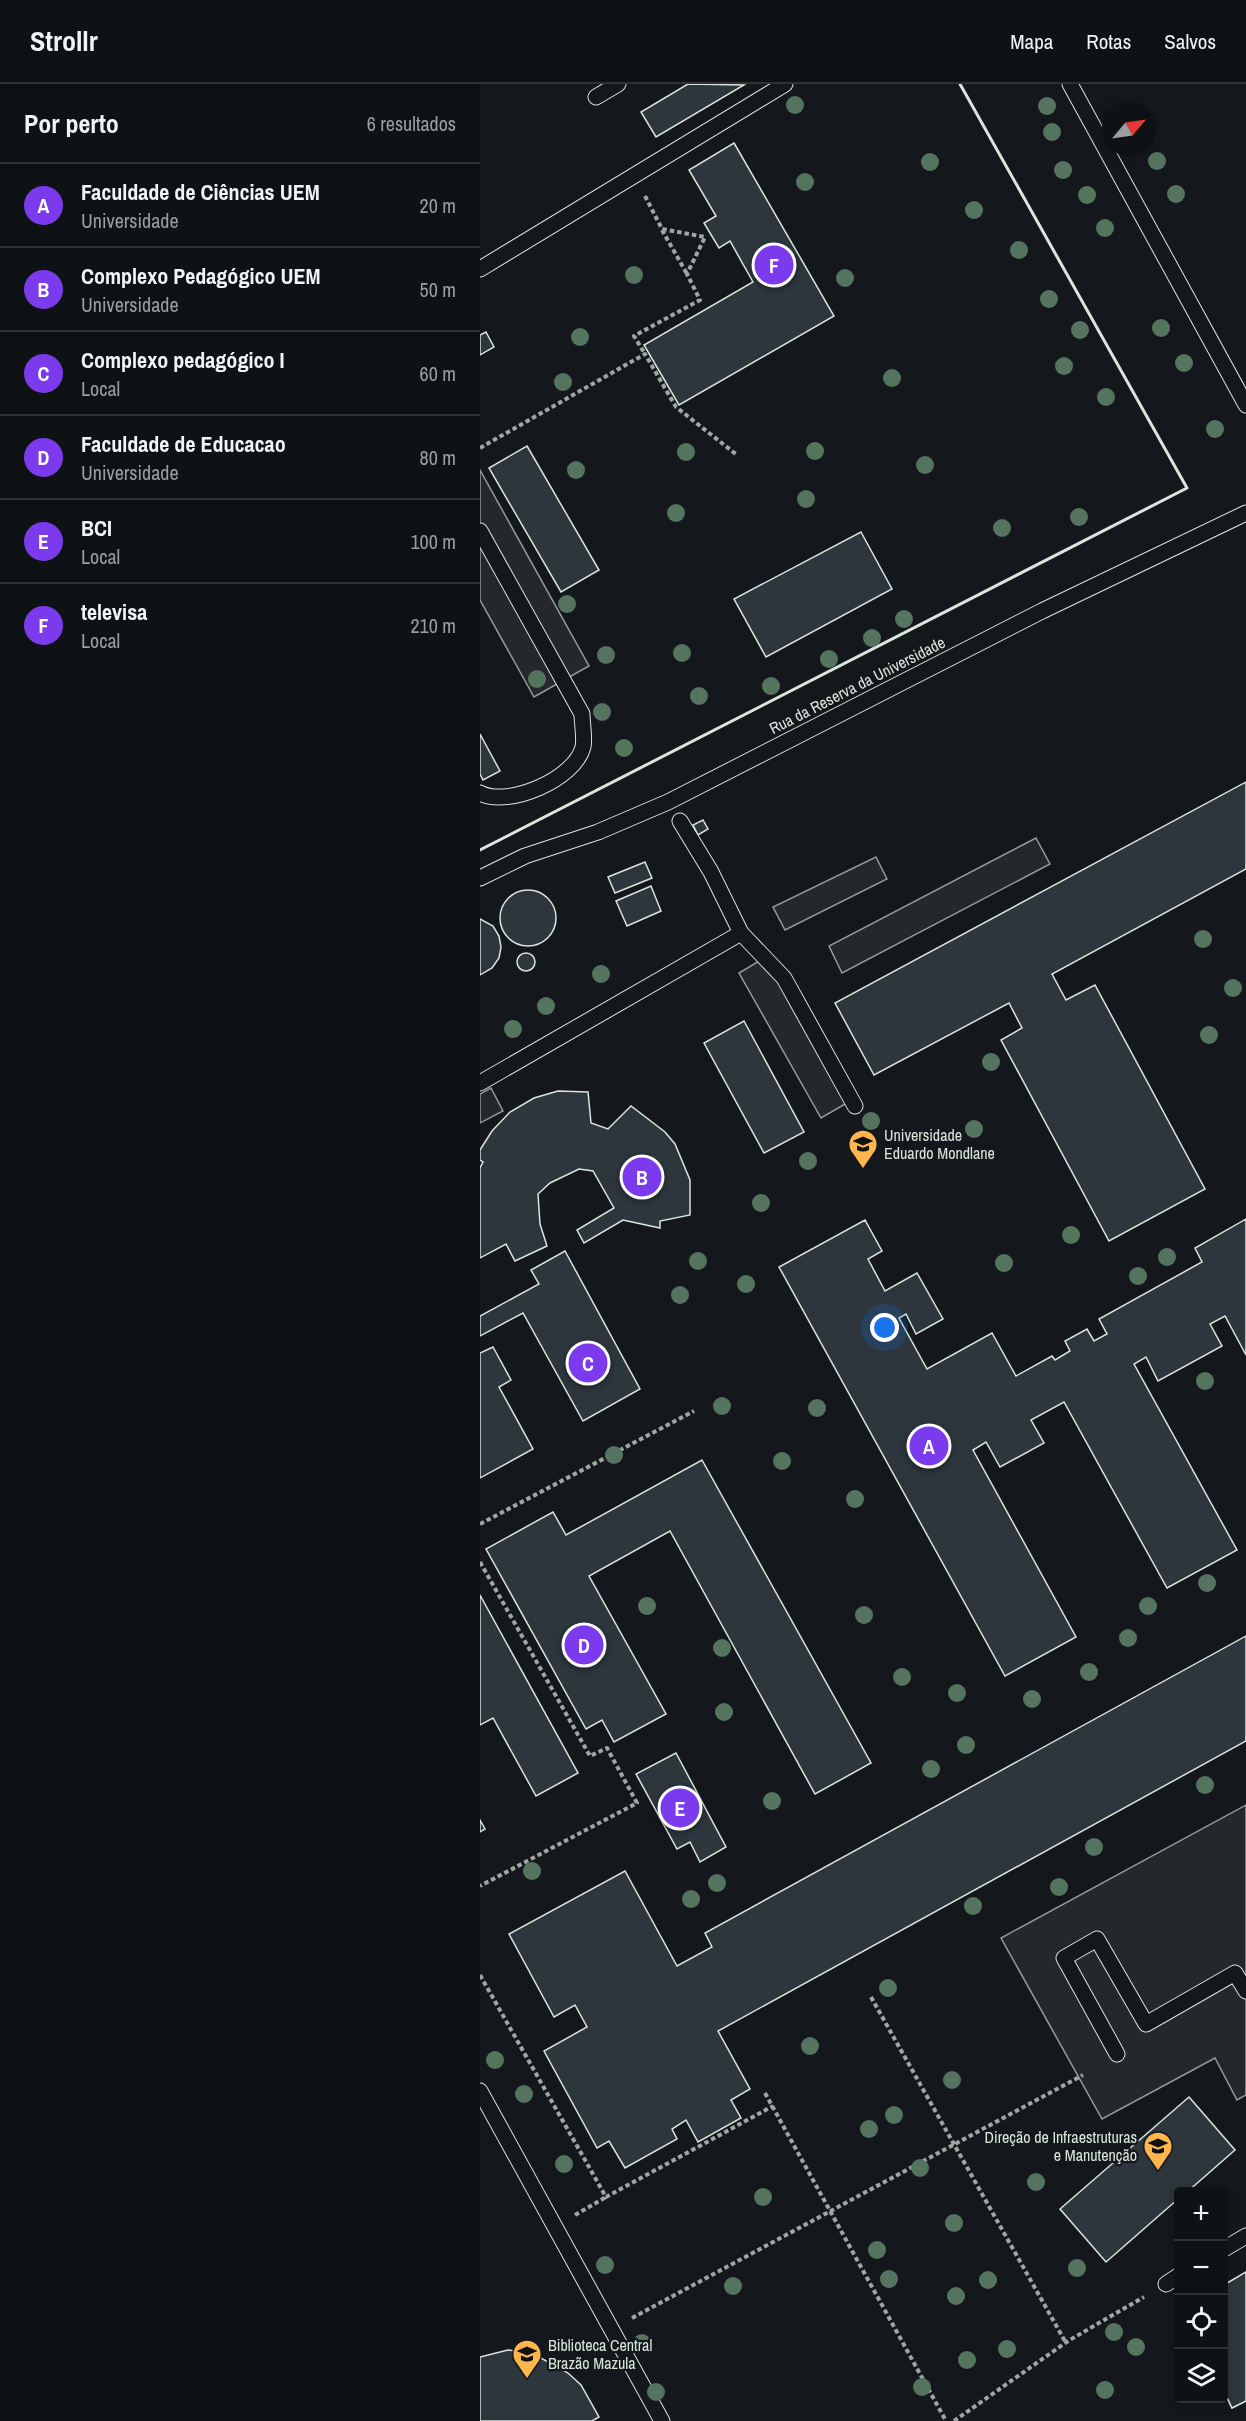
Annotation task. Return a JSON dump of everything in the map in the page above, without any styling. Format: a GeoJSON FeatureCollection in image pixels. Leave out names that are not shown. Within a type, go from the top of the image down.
{"type":"FeatureCollection","features":[{"type":"Feature","properties":{"kind":"lane"},"geometry":{"type":"LineString","coordinates":[[596,97],[618,84]]}},
{"type":"Feature","properties":{"kind":"lane"},"geometry":{"type":"LineString","coordinates":[[480,269],[785,84]]}},
{"type":"Feature","properties":{"kind":"lane"},"geometry":{"type":"LineString","coordinates":[[1070,84],[1246,405]]}},
{"type":"Feature","properties":{"kind":"lane","name":"Rua da Reserva da Universidade"},"geometry":{"type":"LineString","coordinates":[[480,878],[525,856],[598,832],[668,802],[1042,611],[1246,513]]}},
{"type":"Feature","properties":{"kind":"lane"},"geometry":{"type":"LineString","coordinates":[[480,531],[582,714],[583,748],[570,766],[545,786],[516,796],[490,798],[480,793]]}},
{"type":"Feature","properties":{"kind":"lane"},"geometry":{"type":"LineString","coordinates":[[680,821],[711,872],[741,933],[784,978],[855,1106]]}},
{"type":"Feature","properties":{"kind":"lane"},"geometry":{"type":"LineString","coordinates":[[480,1083],[741,933]]}},
{"type":"Feature","properties":{"kind":"lane"},"geometry":{"type":"LineString","coordinates":[[1117,2054],[1064,1958],[1097,1939],[1146,2024],[1235,1973],[1246,1991]]}},
{"type":"Feature","properties":{"kind":"lane"},"geometry":{"type":"LineString","coordinates":[[480,2091],[662,2421]]}},
{"type":"Feature","properties":{"kind":"lane"},"geometry":{"type":"LineString","coordinates":[[1228,2246],[1246,2235]]}},
{"type":"Feature","properties":{"kind":"path"},"geometry":{"type":"LineString","coordinates":[[634,175],[700,300],[634,336],[676,407],[737,455]]}},
{"type":"Feature","properties":{"kind":"path"},"geometry":{"type":"LineString","coordinates":[[662,229],[705,237],[687,274]]}},
{"type":"Feature","properties":{"kind":"path"},"geometry":{"type":"LineString","coordinates":[[480,448],[645,354]]}},
{"type":"Feature","properties":{"kind":"path"},"geometry":{"type":"LineString","coordinates":[[480,1524],[694,1411]]}},
{"type":"Feature","properties":{"kind":"path"},"geometry":{"type":"LineString","coordinates":[[480,1562],[590,1756],[607,1748],[636,1803],[480,1886]]}},
{"type":"Feature","properties":{"kind":"path"},"geometry":{"type":"LineString","coordinates":[[480,1975],[606,2197]]}},
{"type":"Feature","properties":{"kind":"path"},"geometry":{"type":"LineString","coordinates":[[870,1997],[1066,2343]]}},
{"type":"Feature","properties":{"kind":"path"},"geometry":{"type":"LineString","coordinates":[[613,2329],[1083,2075]]}},
{"type":"Feature","properties":{"kind":"path"},"geometry":{"type":"LineString","coordinates":[[765,2093],[946,2421]]}},
{"type":"Feature","properties":{"kind":"path"},"geometry":{"type":"LineString","coordinates":[[556,2227],[606,2197],[773,2106]]}},
{"type":"Feature","properties":{"kind":"path"},"geometry":{"type":"LineString","coordinates":[[954,2421],[1066,2343],[1172,2280]]}},
{"type":"Feature","properties":{"kind":"shaded area"},"geometry":{"type":"Polygon","coordinates":[[[480,470],[589,666],[534,697],[480,600],[480,470]]]}},
{"type":"Feature","properties":{"kind":"shaded area"},"geometry":{"type":"Polygon","coordinates":[[[1036,838],[1050,864],[842,973],[829,946],[1036,838]]]}},
{"type":"Feature","properties":{"kind":"shaded area"},"geometry":{"type":"Polygon","coordinates":[[[876,857],[887,879],[785,930],[773,907],[876,857]]]}},
{"type":"Feature","properties":{"kind":"shaded area"},"geometry":{"type":"Polygon","coordinates":[[[766,957],[847,1103],[821,1118],[739,973],[766,957]]]}},
{"type":"Feature","properties":{"kind":"shaded area"},"geometry":{"type":"Polygon","coordinates":[[[491,1088],[503,1111],[480,1123],[480,1094],[491,1088]]]}},
{"type":"Feature","properties":{"kind":"shaded area"},"geometry":{"type":"Polygon","coordinates":[[[1246,1805],[1246,2095],[1237,2100],[1215,2058],[1102,2119],[1001,1938],[1246,1805]]]}},
{"type":"Feature","properties":{"kind":"building"},"geometry":{"type":"Polygon","coordinates":[[[688,84],[744,85],[656,137],[641,112],[688,84]]]}},
{"type":"Feature","properties":{"kind":"building"},"geometry":{"type":"Polygon","coordinates":[[[734,143],[834,316],[679,405],[644,345],[753,282],[730,241],[719,248],[704,223],[716,216],[689,170],[734,143]]]}},
{"type":"Feature","properties":{"kind":"building"},"geometry":{"type":"Polygon","coordinates":[[[486,332],[494,347],[480,355],[480,335],[486,332]]]}},
{"type":"Feature","properties":{"kind":"building"},"geometry":{"type":"Polygon","coordinates":[[[527,446],[599,570],[561,592],[489,468],[527,446]]]}},
{"type":"Feature","properties":{"kind":"building"},"geometry":{"type":"Polygon","coordinates":[[[861,532],[892,589],[766,657],[734,599],[861,532]]]}},
{"type":"Feature","properties":{"kind":"building"},"geometry":{"type":"Polygon","coordinates":[[[480,734],[500,771],[483,780],[480,774],[480,734]]]}},
{"type":"Feature","properties":{"kind":"building"},"geometry":{"type":"Polygon","coordinates":[[[1246,782],[1246,869],[1052,974],[1066,1000],[1095,985],[1205,1189],[1109,1241],[1001,1040],[1022,1028],[1009,1003],[874,1075],[835,1003],[1246,782]]]}},
{"type":"Feature","properties":{"kind":"building"},"geometry":{"type":"Polygon","coordinates":[[[703,820],[708,829],[698,835],[693,825],[703,820]]]}},
{"type":"Feature","properties":{"kind":"building"},"geometry":{"type":"Polygon","coordinates":[[[645,862],[652,878],[615,893],[608,877],[645,862]]]}},
{"type":"Feature","properties":{"kind":"building"},"geometry":{"type":"Polygon","coordinates":[[[651,886],[661,911],[627,926],[616,901],[651,886]]]}},
{"type":"Feature","properties":{"kind":"building"},"geometry":{"type":"Polygon","coordinates":[[[523,890],[533,890],[548,898],[554,907],[556,918],[554,929],[548,938],[533,946],[523,946],[512,941],[505,934],[500,923],[500,913],[505,902],[512,895],[523,890]]]}},
{"type":"Feature","properties":{"kind":"building"},"geometry":{"type":"Polygon","coordinates":[[[480,919],[493,926],[499,936],[501,947],[499,958],[492,968],[480,975],[480,919]]]}},
{"type":"Feature","properties":{"kind":"building"},"geometry":{"type":"Polygon","coordinates":[[[526,953],[532,956],[535,962],[532,968],[526,971],[520,968],[517,962],[520,956],[526,953]]]}},
{"type":"Feature","properties":{"kind":"building"},"geometry":{"type":"Polygon","coordinates":[[[744,1021],[804,1132],[764,1153],[704,1043],[744,1021]]]}},
{"type":"Feature","properties":{"kind":"building"},"geometry":{"type":"Polygon","coordinates":[[[558,1091],[588,1092],[591,1123],[608,1129],[631,1106],[665,1132],[675,1144],[690,1180],[690,1215],[660,1221],[660,1228],[623,1220],[584,1243],[577,1230],[614,1208],[593,1171],[579,1169],[550,1183],[538,1194],[540,1224],[547,1246],[515,1261],[506,1244],[480,1258],[480,1168],[483,1162],[480,1160],[480,1150],[492,1131],[510,1112],[534,1098],[558,1091]]]}},
{"type":"Feature","properties":{"kind":"building"},"geometry":{"type":"Polygon","coordinates":[[[1246,1219],[1246,1355],[1225,1316],[1210,1324],[1222,1346],[1158,1381],[1146,1357],[1134,1364],[1237,1550],[1167,1588],[1064,1402],[1031,1420],[1044,1443],[1000,1467],[986,1442],[973,1450],[1076,1637],[1005,1676],[779,1267],[865,1220],[882,1251],[868,1259],[885,1291],[917,1273],[943,1319],[916,1334],[906,1314],[899,1318],[927,1369],[992,1333],[1016,1376],[1052,1356],[1055,1360],[1070,1351],[1065,1341],[1087,1329],[1094,1341],[1107,1334],[1099,1319],[1202,1262],[1195,1248],[1246,1219]]]}},
{"type":"Feature","properties":{"kind":"building"},"geometry":{"type":"Polygon","coordinates":[[[565,1251],[640,1389],[583,1421],[523,1313],[480,1336],[480,1316],[539,1284],[531,1270],[565,1251]]]}},
{"type":"Feature","properties":{"kind":"building"},"geometry":{"type":"Polygon","coordinates":[[[493,1347],[511,1380],[499,1387],[533,1449],[480,1478],[480,1353],[493,1347]]]}},
{"type":"Feature","properties":{"kind":"building"},"geometry":{"type":"Polygon","coordinates":[[[702,1460],[871,1763],[815,1794],[670,1531],[589,1576],[666,1714],[614,1742],[602,1720],[586,1729],[486,1549],[553,1512],[566,1535],[702,1460]]]}},
{"type":"Feature","properties":{"kind":"building"},"geometry":{"type":"Polygon","coordinates":[[[480,1595],[578,1773],[536,1796],[493,1718],[480,1725],[480,1595]]]}},
{"type":"Feature","properties":{"kind":"building"},"geometry":{"type":"Polygon","coordinates":[[[1246,1636],[1246,1741],[718,2031],[750,2089],[731,2100],[741,2118],[698,2142],[686,2120],[672,2129],[677,2139],[625,2168],[609,2141],[597,2148],[544,2051],[587,2027],[575,2005],[554,2017],[509,1934],[625,1871],[677,1966],[712,1947],[705,1933],[1246,1636]]]}},
{"type":"Feature","properties":{"kind":"building"},"geometry":{"type":"Polygon","coordinates":[[[676,1753],[726,1847],[700,1862],[690,1842],[677,1849],[636,1774],[676,1753]]]}},
{"type":"Feature","properties":{"kind":"building"},"geometry":{"type":"Polygon","coordinates":[[[480,1820],[485,1829],[480,1832],[480,1820]]]}},
{"type":"Feature","properties":{"kind":"building","name":"Direção de Infraestruturas e Manutenção"},"geometry":{"type":"Polygon","coordinates":[[[1189,2097],[1235,2150],[1193,2187],[1174,2187],[1174,2202],[1106,2262],[1060,2209],[1189,2097]]]}},
{"type":"Feature","properties":{"kind":"building"},"geometry":{"type":"Polygon","coordinates":[[[1246,2272],[1246,2401],[1232,2408],[1228,2400],[1228,2283],[1246,2272]]]}},
{"type":"Feature","properties":{"kind":"building"},"geometry":{"type":"Polygon","coordinates":[[[1246,2272],[1246,2401],[1232,2408],[1228,2400],[1228,2283],[1246,2272]]]}},
{"type":"Feature","properties":{"kind":"building","name":"Biblioteca Central Brazão Mazula"},"geometry":{"type":"Polygon","coordinates":[[[508,2350],[532,2353],[568,2373],[581,2385],[599,2417],[592,2421],[480,2421],[480,2357],[508,2350]]]}},
{"type":"Feature","properties":{"kind":"wall"},"geometry":{"type":"LineString","coordinates":[[480,850],[1187,488],[960,84]]}},
{"type":"Feature","properties":{"kind":"place","name":"televisa"},"geometry":{"type":"Point","coordinates":[774,265]}},
{"type":"Feature","properties":{"kind":"place","name":"Universidade Eduardo Mondlane"},"geometry":{"type":"Point","coordinates":[863,1170]}},
{"type":"Feature","properties":{"kind":"place","name":"Complexo Pedagógico UEM"},"geometry":{"type":"Point","coordinates":[642,1177]}},
{"type":"Feature","properties":{"kind":"place","name":"Complexo pedagógico I"},"geometry":{"type":"Point","coordinates":[588,1363]}},
{"type":"Feature","properties":{"kind":"place","name":"Faculdade de Ciências UEM"},"geometry":{"type":"Point","coordinates":[929,1446]}},
{"type":"Feature","properties":{"kind":"place","name":"Faculdade de Educacao"},"geometry":{"type":"Point","coordinates":[584,1645]}},
{"type":"Feature","properties":{"kind":"place","name":"BCI"},"geometry":{"type":"Point","coordinates":[680,1808]}},
{"type":"Feature","properties":{"kind":"place","name":"Direção de Infraestruturas e Manutenção"},"geometry":{"type":"Point","coordinates":[1158,2172]}},
{"type":"Feature","properties":{"kind":"place","name":"Biblioteca Central Brazão Mazula"},"geometry":{"type":"Point","coordinates":[527,2380]}}]}
